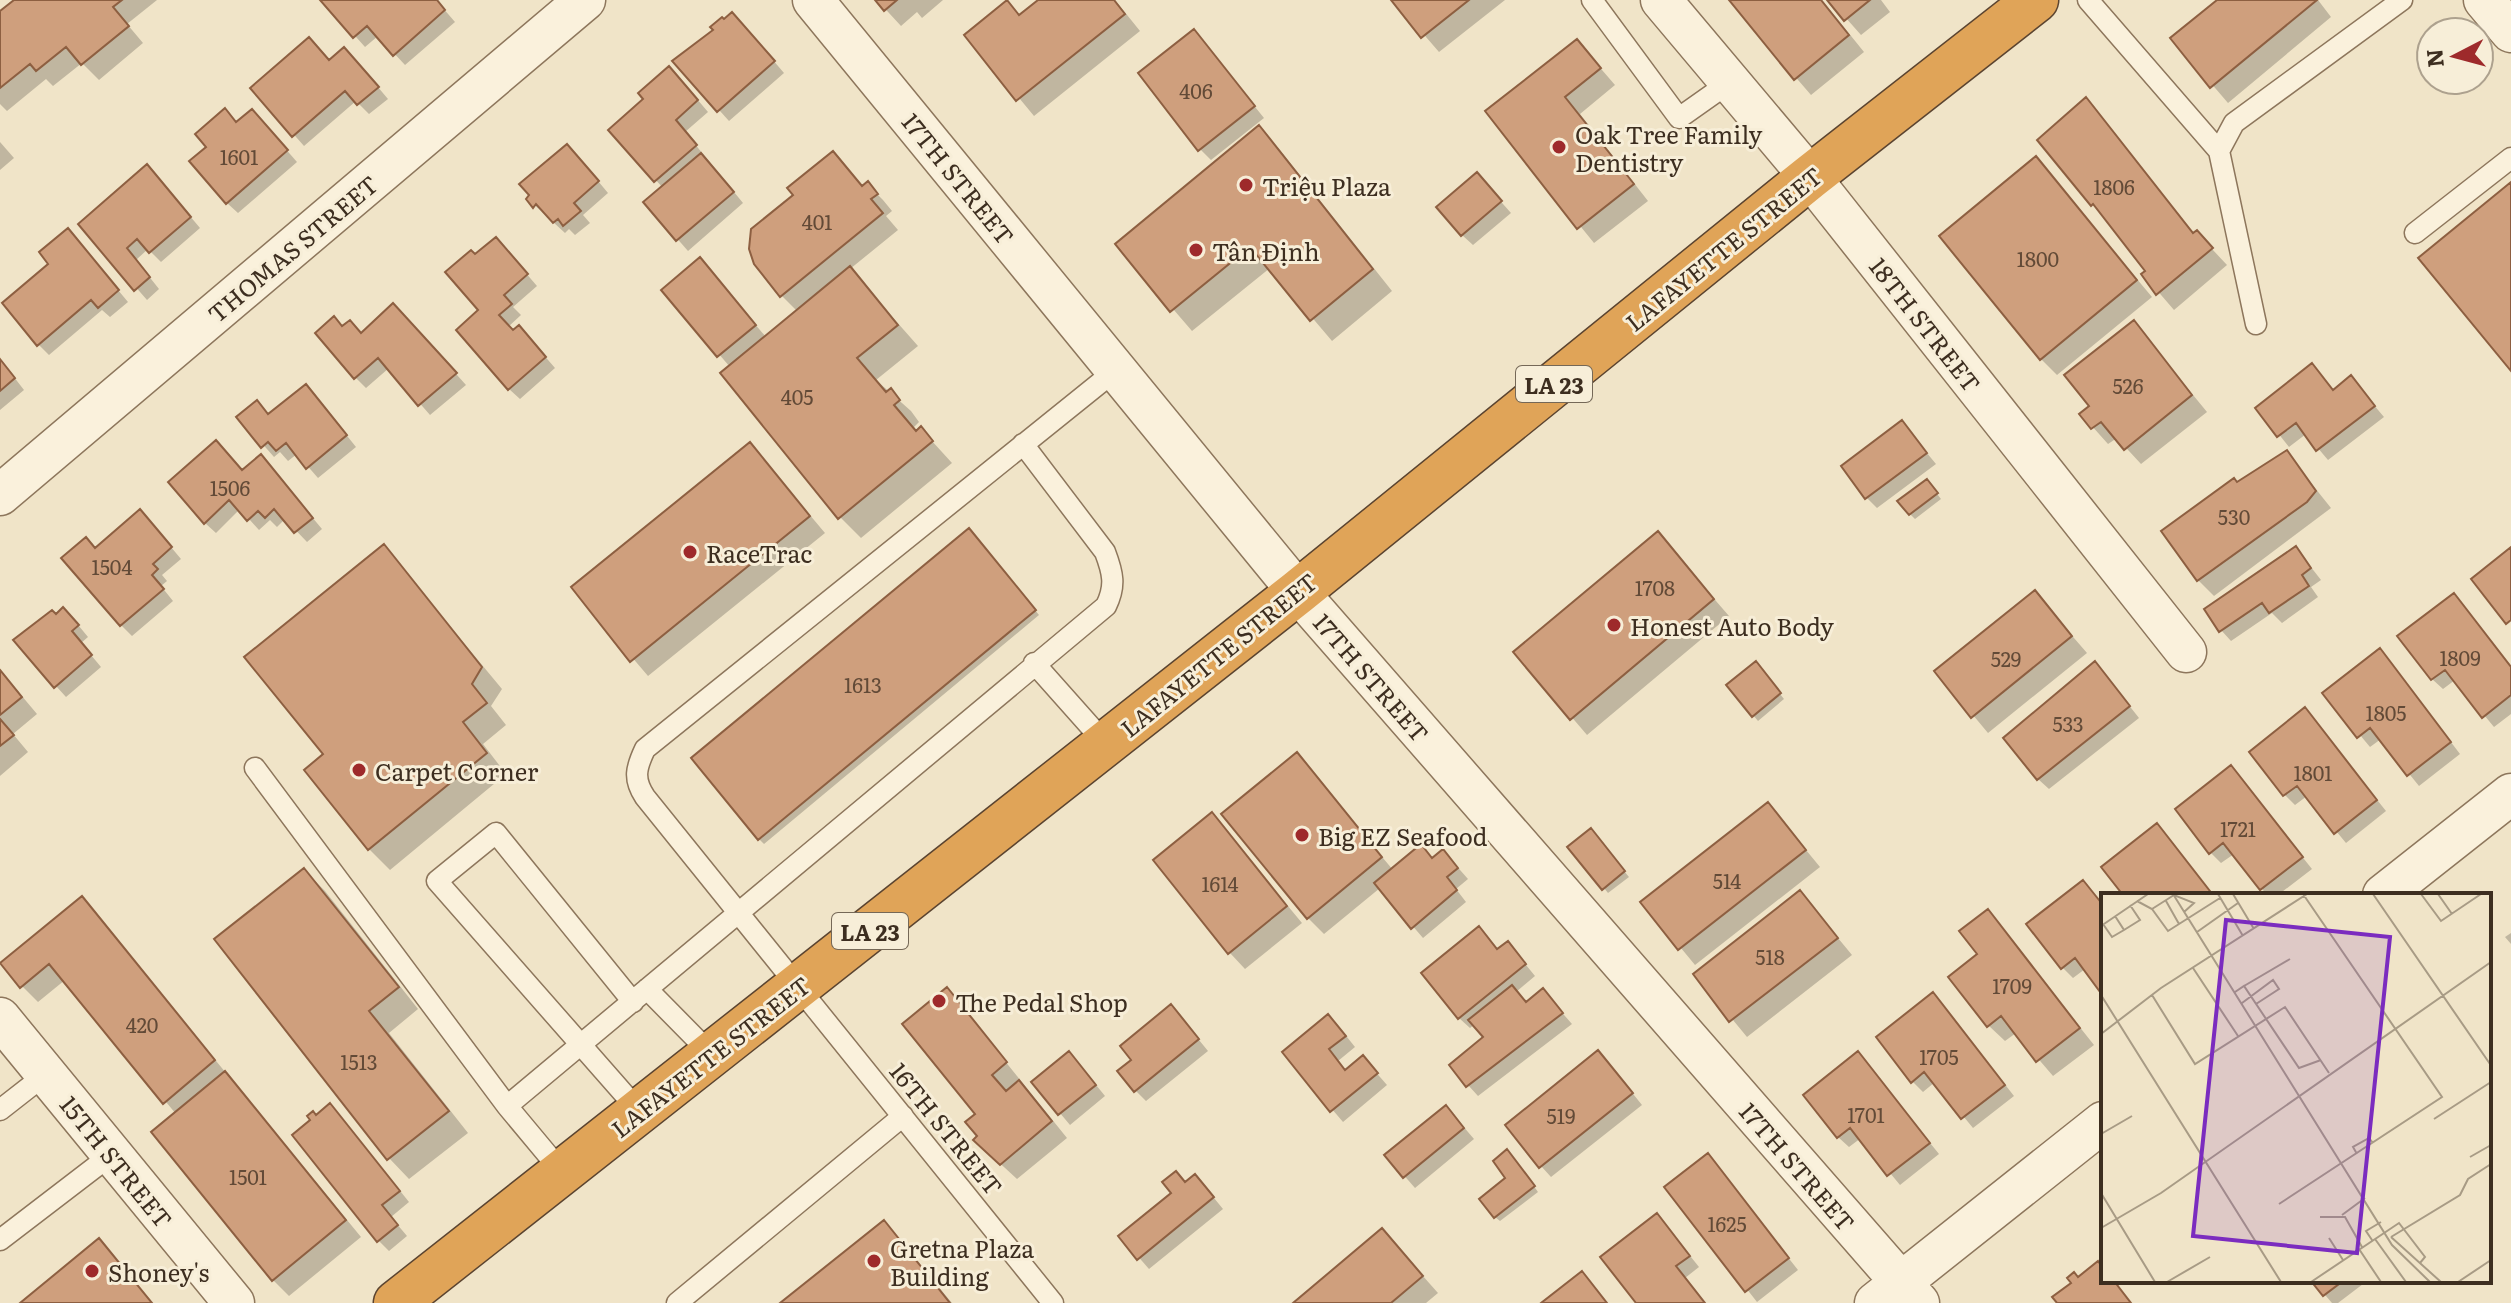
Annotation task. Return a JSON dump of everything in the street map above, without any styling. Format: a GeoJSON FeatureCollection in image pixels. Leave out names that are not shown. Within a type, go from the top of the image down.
{"type":"FeatureCollection","features":[{"type":"Feature","properties":{"kind":"highway","name":"LAFAYETTE STREET"},"geometry":{"type":"LineString","coordinates":[[396,1303],[1298,592],[1810,177],[2036,0]]}},
{"type":"Feature","properties":{"kind":"street","name":"THOMAS STREET"},"geometry":{"type":"LineString","coordinates":[[0,495],[585,0]]}},
{"type":"Feature","properties":{"kind":"street","name":"17TH STREET"},"geometry":{"type":"LineString","coordinates":[[813,0],[1298,592],[1899,1297]]}},
{"type":"Feature","properties":{"kind":"street","name":"18TH STREET"},"geometry":{"type":"LineString","coordinates":[[1661,0],[1810,177],[2186,652]]}},
{"type":"Feature","properties":{"kind":"street"},"geometry":{"type":"LineString","coordinates":[[2484,0],[2511,32]]}},
{"type":"Feature","properties":{"kind":"street"},"geometry":{"type":"LineString","coordinates":[[2386,893],[2511,794]]}},
{"type":"Feature","properties":{"kind":"street","name":"15TH STREET"},"geometry":{"type":"LineString","coordinates":[[0,1018],[234,1303]]}},
{"type":"Feature","properties":{"kind":"street"},"geometry":{"type":"LineString","coordinates":[[1899,1297],[2101,1124]]}},
{"type":"Feature","properties":{"kind":"lane"},"geometry":{"type":"LineString","coordinates":[[1592,0],[1679,118],[1730,82]]}},
{"type":"Feature","properties":{"kind":"lane"},"geometry":{"type":"LineString","coordinates":[[2088,0],[2219,151],[2256,324]]}},
{"type":"Feature","properties":{"kind":"lane"},"geometry":{"type":"LineString","coordinates":[[2219,151],[2234,123],[2402,0]]}},
{"type":"Feature","properties":{"kind":"lane"},"geometry":{"type":"LineString","coordinates":[[2415,233],[2511,158]]}},
{"type":"Feature","properties":{"kind":"lane"},"geometry":{"type":"LineString","coordinates":[[507,1106],[1106,606],[1114,590],[1113,572],[1105,552],[1023,444],[1116,370]]}},
{"type":"Feature","properties":{"kind":"lane","name":"16TH STREET"},"geometry":{"type":"LineString","coordinates":[[1023,444],[645,749],[635,772],[637,786],[1053,1303]]}},
{"type":"Feature","properties":{"kind":"lane"},"geometry":{"type":"LineString","coordinates":[[1034,663],[1106,744]]}},
{"type":"Feature","properties":{"kind":"lane"},"geometry":{"type":"LineString","coordinates":[[255,768],[507,1106],[562,1172]]}},
{"type":"Feature","properties":{"kind":"lane"},"geometry":{"type":"LineString","coordinates":[[639,1111],[437,881],[496,833],[640,996],[711,1054]]}},
{"type":"Feature","properties":{"kind":"lane"},"geometry":{"type":"LineString","coordinates":[[0,1110],[46,1074]]}},
{"type":"Feature","properties":{"kind":"lane"},"geometry":{"type":"LineString","coordinates":[[677,1303],[903,1116]]}},
{"type":"Feature","properties":{"kind":"lane"},"geometry":{"type":"LineString","coordinates":[[0,1240],[111,1155]]}},
{"type":"Feature","properties":{"kind":"building"},"geometry":{"type":"Polygon","coordinates":[[[14,0],[122,0],[113,7],[129,26],[81,65],[66,47],[36,71],[30,64],[0,88],[0,11],[14,0]]]}},
{"type":"Feature","properties":{"kind":"building"},"geometry":{"type":"Polygon","coordinates":[[[320,0],[437,0],[445,10],[393,56],[367,26],[353,38],[320,0]]]}},
{"type":"Feature","properties":{"kind":"building"},"geometry":{"type":"Polygon","coordinates":[[[875,0],[897,0],[884,11],[875,0]]]}},
{"type":"Feature","properties":{"kind":"building"},"geometry":{"type":"Polygon","coordinates":[[[1007,0],[1019,15],[1038,0],[1114,0],[1125,14],[1016,101],[964,35],[1007,0]]]}},
{"type":"Feature","properties":{"kind":"building"},"geometry":{"type":"Polygon","coordinates":[[[1391,0],[1469,0],[1421,38],[1391,0]]]}},
{"type":"Feature","properties":{"kind":"building"},"geometry":{"type":"Polygon","coordinates":[[[1729,0],[1821,0],[1849,35],[1794,80],[1729,0]]]}},
{"type":"Feature","properties":{"kind":"building"},"geometry":{"type":"Polygon","coordinates":[[[1827,0],[1870,0],[1844,21],[1827,0]]]}},
{"type":"Feature","properties":{"kind":"building"},"geometry":{"type":"Polygon","coordinates":[[[2217,0],[2317,0],[2210,88],[2170,38],[2217,0]]]}},
{"type":"Feature","properties":{"kind":"building"},"geometry":{"type":"Polygon","coordinates":[[[732,12],[775,61],[717,112],[672,61],[713,30],[710,27],[722,17],[724,19],[732,12]]]}},
{"type":"Feature","properties":{"kind":"building"},"geometry":{"type":"Polygon","coordinates":[[[1194,29],[1255,106],[1198,151],[1138,73],[1194,29]]]}},
{"type":"Feature","properties":{"kind":"building"},"geometry":{"type":"Polygon","coordinates":[[[309,37],[329,60],[344,47],[379,87],[357,105],[345,91],[292,137],[250,88],[309,37]]]}},
{"type":"Feature","properties":{"kind":"building","name":"Oak Tree Family Dentistry"},"geometry":{"type":"Polygon","coordinates":[[[1577,39],[1601,68],[1565,97],[1634,184],[1577,229],[1485,111],[1577,39]]]}},
{"type":"Feature","properties":{"kind":"building"},"geometry":{"type":"Polygon","coordinates":[[[669,66],[698,100],[676,120],[697,145],[654,182],[608,130],[643,99],[638,93],[669,66]]]}},
{"type":"Feature","properties":{"kind":"building"},"geometry":{"type":"Polygon","coordinates":[[[2086,97],[2193,233],[2197,230],[2213,248],[2156,295],[2141,274],[2145,271],[2093,204],[2091,206],[2037,140],[2086,97]]]}},
{"type":"Feature","properties":{"kind":"building"},"geometry":{"type":"Polygon","coordinates":[[[225,108],[236,122],[252,109],[288,150],[226,204],[189,161],[206,147],[195,134],[225,108]]]}},
{"type":"Feature","properties":{"kind":"building","name":"Triệu Plaza"},"geometry":{"type":"Polygon","coordinates":[[[1259,125],[1373,269],[1310,321],[1250,247],[1170,312],[1115,244],[1259,125]]]}},
{"type":"Feature","properties":{"kind":"building"},"geometry":{"type":"Polygon","coordinates":[[[567,144],[599,181],[574,203],[581,211],[563,226],[558,219],[553,223],[536,204],[533,208],[526,199],[529,195],[519,184],[567,144]]]}},
{"type":"Feature","properties":{"kind":"building"},"geometry":{"type":"Polygon","coordinates":[[[833,151],[862,186],[868,181],[878,194],[871,199],[883,213],[780,297],[754,264],[749,249],[751,229],[793,195],[787,188],[833,151]]]}},
{"type":"Feature","properties":{"kind":"building"},"geometry":{"type":"Polygon","coordinates":[[[701,153],[734,192],[676,241],[643,202],[701,153]]]}},
{"type":"Feature","properties":{"kind":"building"},"geometry":{"type":"Polygon","coordinates":[[[2036,156],[2137,280],[2040,360],[1939,236],[2036,156]]]}},
{"type":"Feature","properties":{"kind":"building"},"geometry":{"type":"Polygon","coordinates":[[[147,164],[191,217],[149,253],[137,239],[127,248],[150,277],[134,291],[78,224],[147,164]]]}},
{"type":"Feature","properties":{"kind":"building"},"geometry":{"type":"Polygon","coordinates":[[[1477,172],[1502,201],[1461,236],[1436,207],[1477,172]]]}},
{"type":"Feature","properties":{"kind":"building"},"geometry":{"type":"Polygon","coordinates":[[[2511,182],[2511,371],[2418,258],[2511,182]]]}},
{"type":"Feature","properties":{"kind":"building"},"geometry":{"type":"Polygon","coordinates":[[[68,228],[119,290],[98,308],[91,300],[37,346],[2,303],[48,264],[39,252],[68,228]]]}},
{"type":"Feature","properties":{"kind":"building"},"geometry":{"type":"Polygon","coordinates":[[[496,237],[528,274],[504,295],[512,304],[499,315],[513,330],[519,325],[546,357],[508,390],[456,330],[478,310],[445,272],[471,250],[475,254],[496,237]]]}},
{"type":"Feature","properties":{"kind":"building"},"geometry":{"type":"Polygon","coordinates":[[[700,257],[756,325],[717,357],[661,290],[700,257]]]}},
{"type":"Feature","properties":{"kind":"building"},"geometry":{"type":"Polygon","coordinates":[[[850,266],[898,325],[857,358],[886,392],[891,388],[900,400],[894,405],[916,431],[921,426],[933,441],[838,519],[720,373],[850,266]]]}},
{"type":"Feature","properties":{"kind":"building"},"geometry":{"type":"Polygon","coordinates":[[[393,303],[457,373],[418,406],[378,358],[354,379],[315,333],[334,316],[342,326],[350,320],[361,333],[393,303]]]}},
{"type":"Feature","properties":{"kind":"building"},"geometry":{"type":"Polygon","coordinates":[[[2134,320],[2192,395],[2124,450],[2101,422],[2091,429],[2079,414],[2089,406],[2064,375],[2134,320]]]}},
{"type":"Feature","properties":{"kind":"building"},"geometry":{"type":"Polygon","coordinates":[[[0,359],[15,378],[0,391],[0,359]]]}},
{"type":"Feature","properties":{"kind":"building"},"geometry":{"type":"Polygon","coordinates":[[[2312,363],[2333,390],[2351,375],[2375,406],[2316,451],[2296,423],[2277,437],[2255,408],[2312,363]]]}},
{"type":"Feature","properties":{"kind":"building"},"geometry":{"type":"Polygon","coordinates":[[[306,384],[347,435],[306,469],[286,443],[276,451],[268,442],[261,448],[236,417],[257,400],[268,414],[306,384]]]}},
{"type":"Feature","properties":{"kind":"building"},"geometry":{"type":"Polygon","coordinates":[[[1902,420],[1927,453],[1865,499],[1841,466],[1902,420]]]}},
{"type":"Feature","properties":{"kind":"building"},"geometry":{"type":"Polygon","coordinates":[[[216,440],[242,470],[261,454],[313,518],[294,533],[274,509],[265,518],[258,511],[247,521],[229,500],[204,524],[168,482],[216,440]]]}},
{"type":"Feature","properties":{"kind":"building","name":"RaceTrac"},"geometry":{"type":"Polygon","coordinates":[[[750,442],[810,516],[630,662],[571,587],[750,442]]]}},
{"type":"Feature","properties":{"kind":"building"},"geometry":{"type":"Polygon","coordinates":[[[2287,450],[2316,491],[2307,502],[2197,581],[2161,531],[2234,478],[2237,482],[2287,450]]]}},
{"type":"Feature","properties":{"kind":"building"},"geometry":{"type":"Polygon","coordinates":[[[1927,479],[1938,493],[1909,515],[1897,501],[1927,479]]]}},
{"type":"Feature","properties":{"kind":"building"},"geometry":{"type":"Polygon","coordinates":[[[140,509],[172,547],[153,564],[158,569],[152,575],[164,589],[120,626],[61,558],[86,537],[95,548],[140,509]]]}},
{"type":"Feature","properties":{"kind":"building","name":"RaceTrac"},"geometry":{"type":"Polygon","coordinates":[[[969,528],[1036,610],[758,840],[691,758],[969,528]]]}},
{"type":"Feature","properties":{"kind":"building","name":"Honest Auto Body"},"geometry":{"type":"Polygon","coordinates":[[[1658,531],[1714,599],[1570,720],[1513,652],[1658,531]]]}},
{"type":"Feature","properties":{"kind":"building"},"geometry":{"type":"Polygon","coordinates":[[[384,544],[482,667],[472,684],[487,703],[463,722],[487,753],[368,850],[304,770],[323,754],[244,657],[384,544]]]}},
{"type":"Feature","properties":{"kind":"building"},"geometry":{"type":"Polygon","coordinates":[[[2296,546],[2311,568],[2302,575],[2309,586],[2269,613],[2262,603],[2219,632],[2204,609],[2296,546]]]}},
{"type":"Feature","properties":{"kind":"building"},"geometry":{"type":"Polygon","coordinates":[[[2511,547],[2511,620],[2506,624],[2471,579],[2511,547]]]}},
{"type":"Feature","properties":{"kind":"building"},"geometry":{"type":"Polygon","coordinates":[[[2035,590],[2072,636],[1971,718],[1934,671],[2035,590]]]}},
{"type":"Feature","properties":{"kind":"building"},"geometry":{"type":"Polygon","coordinates":[[[2454,593],[2511,667],[2511,695],[2482,718],[2445,670],[2431,680],[2397,636],[2454,593]]]}},
{"type":"Feature","properties":{"kind":"building"},"geometry":{"type":"Polygon","coordinates":[[[63,607],[79,625],[72,631],[92,655],[54,688],[13,640],[52,610],[56,614],[63,607]]]}},
{"type":"Feature","properties":{"kind":"building"},"geometry":{"type":"Polygon","coordinates":[[[2380,648],[2451,742],[2407,776],[2370,728],[2357,738],[2322,693],[2380,648]]]}},
{"type":"Feature","properties":{"kind":"building"},"geometry":{"type":"Polygon","coordinates":[[[1756,661],[1781,693],[1752,717],[1726,685],[1756,661]]]}},
{"type":"Feature","properties":{"kind":"building"},"geometry":{"type":"Polygon","coordinates":[[[2095,661],[2130,706],[2037,780],[2003,738],[2095,661]]]}},
{"type":"Feature","properties":{"kind":"building"},"geometry":{"type":"Polygon","coordinates":[[[0,670],[22,697],[0,715],[0,670]]]}},
{"type":"Feature","properties":{"kind":"building"},"geometry":{"type":"Polygon","coordinates":[[[2305,707],[2377,800],[2334,834],[2297,786],[2283,796],[2249,752],[2305,707]]]}},
{"type":"Feature","properties":{"kind":"building"},"geometry":{"type":"Polygon","coordinates":[[[0,719],[14,735],[0,746],[0,719]]]}},
{"type":"Feature","properties":{"kind":"building","name":"Big EZ Seafood"},"geometry":{"type":"Polygon","coordinates":[[[1297,752],[1382,857],[1307,919],[1221,814],[1297,752]]]}},
{"type":"Feature","properties":{"kind":"building"},"geometry":{"type":"Polygon","coordinates":[[[2231,765],[2303,857],[2260,890],[2223,843],[2209,854],[2175,809],[2231,765]]]}},
{"type":"Feature","properties":{"kind":"building"},"geometry":{"type":"Polygon","coordinates":[[[1768,802],[1806,850],[1678,950],[1640,902],[1768,802]]]}},
{"type":"Feature","properties":{"kind":"building"},"geometry":{"type":"Polygon","coordinates":[[[1212,812],[1287,906],[1228,954],[1153,860],[1212,812]]]}},
{"type":"Feature","properties":{"kind":"building"},"geometry":{"type":"Polygon","coordinates":[[[2157,823],[2211,893],[2121,893],[2101,867],[2157,823]]]}},
{"type":"Feature","properties":{"kind":"building"},"geometry":{"type":"Polygon","coordinates":[[[1591,828],[1625,871],[1602,890],[1567,847],[1591,828]]]}},
{"type":"Feature","properties":{"kind":"building"},"geometry":{"type":"Polygon","coordinates":[[[1421,844],[1432,858],[1443,849],[1458,868],[1447,877],[1457,890],[1411,929],[1374,883],[1421,844]]]}},
{"type":"Feature","properties":{"kind":"building"},"geometry":{"type":"Polygon","coordinates":[[[304,868],[399,987],[369,1011],[449,1111],[387,1160],[214,939],[304,868]]]}},
{"type":"Feature","properties":{"kind":"building"},"geometry":{"type":"Polygon","coordinates":[[[2083,880],[2101,902],[2101,993],[2075,958],[2061,969],[2026,924],[2083,880]]]}},
{"type":"Feature","properties":{"kind":"building"},"geometry":{"type":"Polygon","coordinates":[[[1800,890],[1838,938],[1729,1022],[1693,974],[1800,890]]]}},
{"type":"Feature","properties":{"kind":"building"},"geometry":{"type":"Polygon","coordinates":[[[82,896],[215,1060],[163,1104],[49,964],[20,988],[0,963],[82,896]]]}},
{"type":"Feature","properties":{"kind":"building"},"geometry":{"type":"Polygon","coordinates":[[[1988,909],[2080,1028],[2036,1062],[2001,1016],[1987,1027],[1948,977],[1977,954],[1959,931],[1988,909]]]}},
{"type":"Feature","properties":{"kind":"building"},"geometry":{"type":"Polygon","coordinates":[[[1479,926],[1497,949],[1508,941],[1526,964],[1458,1019],[1421,973],[1479,926]]]}},
{"type":"Feature","properties":{"kind":"building"},"geometry":{"type":"Polygon","coordinates":[[[1512,985],[1526,1002],[1543,988],[1563,1013],[1466,1087],[1449,1065],[1483,1037],[1468,1020],[1512,985]]]}},
{"type":"Feature","properties":{"kind":"building"},"geometry":{"type":"Polygon","coordinates":[[[947,987],[1007,1062],[992,1075],[1006,1091],[1019,1080],[1052,1121],[1000,1165],[973,1140],[977,1136],[965,1122],[975,1114],[902,1024],[947,987]]]}},
{"type":"Feature","properties":{"kind":"building"},"geometry":{"type":"Polygon","coordinates":[[[1933,992],[2005,1085],[1961,1119],[1924,1072],[1911,1083],[1876,1037],[1933,992]]]}},
{"type":"Feature","properties":{"kind":"building"},"geometry":{"type":"Polygon","coordinates":[[[1171,1004],[1199,1039],[1134,1092],[1117,1071],[1131,1060],[1120,1046],[1171,1004]]]}},
{"type":"Feature","properties":{"kind":"building"},"geometry":{"type":"Polygon","coordinates":[[[1328,1014],[1346,1036],[1329,1049],[1345,1070],[1363,1055],[1378,1073],[1330,1112],[1282,1052],[1328,1014]]]}},
{"type":"Feature","properties":{"kind":"building"},"geometry":{"type":"Polygon","coordinates":[[[1598,1050],[1633,1093],[1539,1168],[1505,1125],[1598,1050]]]}},
{"type":"Feature","properties":{"kind":"building"},"geometry":{"type":"Polygon","coordinates":[[[1069,1051],[1096,1085],[1058,1115],[1031,1082],[1069,1051]]]}},
{"type":"Feature","properties":{"kind":"building"},"geometry":{"type":"Polygon","coordinates":[[[1858,1051],[1930,1143],[1887,1176],[1850,1128],[1837,1138],[1803,1095],[1858,1051]]]}},
{"type":"Feature","properties":{"kind":"building"},"geometry":{"type":"Polygon","coordinates":[[[225,1071],[346,1220],[272,1281],[151,1132],[225,1071]]]}},
{"type":"Feature","properties":{"kind":"building"},"geometry":{"type":"Polygon","coordinates":[[[330,1103],[400,1191],[382,1205],[398,1225],[377,1242],[292,1135],[310,1120],[307,1116],[313,1111],[316,1115],[330,1103]]]}},
{"type":"Feature","properties":{"kind":"building"},"geometry":{"type":"Polygon","coordinates":[[[1446,1105],[1464,1128],[1403,1178],[1384,1155],[1446,1105]]]}},
{"type":"Feature","properties":{"kind":"building"},"geometry":{"type":"Polygon","coordinates":[[[1507,1149],[1535,1186],[1494,1218],[1479,1199],[1505,1178],[1493,1161],[1507,1149]]]}},
{"type":"Feature","properties":{"kind":"building"},"geometry":{"type":"Polygon","coordinates":[[[1708,1153],[1789,1258],[1745,1292],[1664,1187],[1708,1153]]]}},
{"type":"Feature","properties":{"kind":"building"},"geometry":{"type":"Polygon","coordinates":[[[1176,1171],[1185,1182],[1195,1174],[1214,1197],[1137,1260],[1118,1236],[1171,1193],[1162,1182],[1176,1171]]]}},
{"type":"Feature","properties":{"kind":"building"},"geometry":{"type":"Polygon","coordinates":[[[1657,1213],[1690,1256],[1676,1266],[1705,1303],[1636,1303],[1600,1257],[1657,1213]]]}},
{"type":"Feature","properties":{"kind":"building","name":"Gretna Plaza Building"},"geometry":{"type":"Polygon","coordinates":[[[884,1220],[950,1303],[780,1303],[884,1220]]]}},
{"type":"Feature","properties":{"kind":"building"},"geometry":{"type":"Polygon","coordinates":[[[1382,1228],[1423,1276],[1391,1303],[1293,1303],[1382,1228]]]}},
{"type":"Feature","properties":{"kind":"building","name":"Shoney's"},"geometry":{"type":"Polygon","coordinates":[[[99,1238],[152,1303],[20,1303],[99,1238]]]}},
{"type":"Feature","properties":{"kind":"building"},"geometry":{"type":"Polygon","coordinates":[[[2098,1261],[2101,1265],[2101,1283],[2116,1283],[2131,1303],[2057,1303],[2052,1297],[2071,1283],[2067,1278],[2074,1272],[2078,1277],[2098,1261]]]}},
{"type":"Feature","properties":{"kind":"building"},"geometry":{"type":"Polygon","coordinates":[[[1582,1271],[1607,1303],[1541,1303],[1582,1271]]]}},
{"type":"Feature","properties":{"kind":"building"},"geometry":{"type":"Polygon","coordinates":[[[2313,1283],[2340,1283],[2323,1296],[2313,1283]]]}},
{"type":"Feature","properties":{"kind":"place","name":"Oak Tree Family Dentistry"},"geometry":{"type":"Point","coordinates":[1559,147]}},
{"type":"Feature","properties":{"kind":"place","name":"Triệu Plaza"},"geometry":{"type":"Point","coordinates":[1246,185]}},
{"type":"Feature","properties":{"kind":"place","name":"Tân Định"},"geometry":{"type":"Point","coordinates":[1196,250]}},
{"type":"Feature","properties":{"kind":"place","name":"RaceTrac"},"geometry":{"type":"Point","coordinates":[690,552]}},
{"type":"Feature","properties":{"kind":"place","name":"Honest Auto Body"},"geometry":{"type":"Point","coordinates":[1614,625]}},
{"type":"Feature","properties":{"kind":"place","name":"Carpet Corner"},"geometry":{"type":"Point","coordinates":[359,770]}},
{"type":"Feature","properties":{"kind":"place","name":"Big EZ Seafood"},"geometry":{"type":"Point","coordinates":[1302,835]}},
{"type":"Feature","properties":{"kind":"place","name":"The Pedal Shop"},"geometry":{"type":"Point","coordinates":[939,1001]}},
{"type":"Feature","properties":{"kind":"place","name":"Gretna Plaza Building"},"geometry":{"type":"Point","coordinates":[874,1261]}},
{"type":"Feature","properties":{"kind":"place","name":"Shoney's"},"geometry":{"type":"Point","coordinates":[92,1271]}}]}
